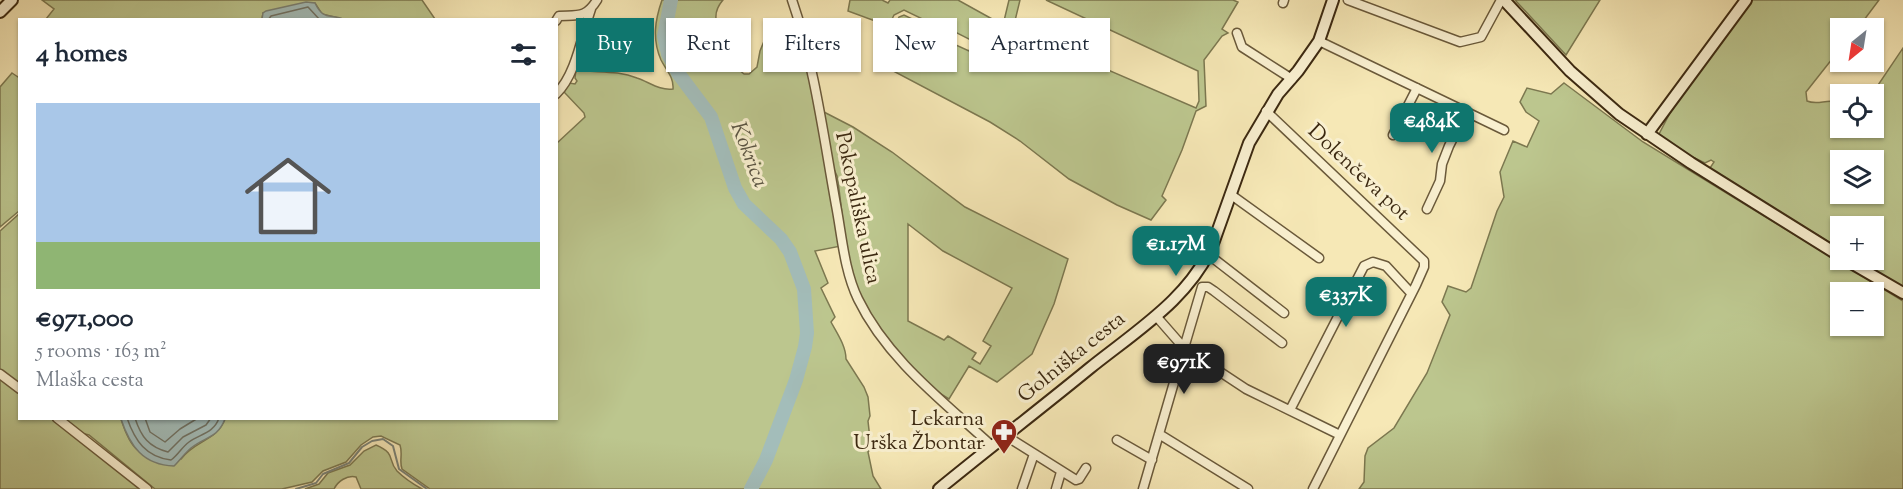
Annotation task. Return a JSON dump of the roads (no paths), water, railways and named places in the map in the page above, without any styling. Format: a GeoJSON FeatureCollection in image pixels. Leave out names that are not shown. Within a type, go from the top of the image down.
{"type":"FeatureCollection","features":[{"type":"Feature","properties":{"kind":"street"},"geometry":{"type":"LineString","coordinates":[[0,12],[12,0]]}},
{"type":"Feature","properties":{"kind":"street"},"geometry":{"type":"LineString","coordinates":[[558,92],[570,75],[591,9],[597,0]]}},
{"type":"Feature","properties":{"kind":"street","name":"Pokopališka ulica"},"geometry":{"type":"LineString","coordinates":[[792,0],[820,116],[849,273],[857,297],[873,326],[894,354],[992,446]]}},
{"type":"Feature","properties":{"kind":"street","name":"Golniška cesta"},"geometry":{"type":"LineString","coordinates":[[939,489],[1156,315],[1187,287],[1209,255],[1249,143],[1266,111],[1319,40],[1333,0]]}},
{"type":"Feature","properties":{"kind":"street"},"geometry":{"type":"LineString","coordinates":[[1348,0],[1460,42],[1481,37],[1503,0],[1582,82],[1619,114],[1830,250]]}},
{"type":"Feature","properties":{"kind":"street"},"geometry":{"type":"LineString","coordinates":[[1647,134],[1746,0]]}},
{"type":"Feature","properties":{"kind":"street"},"geometry":{"type":"LineString","coordinates":[[558,18],[559,16],[582,15],[591,9]]}},
{"type":"Feature","properties":{"kind":"street"},"geometry":{"type":"LineString","coordinates":[[1237,33],[1242,47],[1292,79]]}},
{"type":"Feature","properties":{"kind":"street"},"geometry":{"type":"LineString","coordinates":[[1319,40],[1504,130]]}},
{"type":"Feature","properties":{"kind":"street"},"geometry":{"type":"LineString","coordinates":[[1393,135],[1417,88]]}},
{"type":"Feature","properties":{"kind":"street","name":"Dolenčeva pot"},"geometry":{"type":"LineString","coordinates":[[1266,111],[1424,261],[1424,267],[1411,293]]}},
{"type":"Feature","properties":{"kind":"street"},"geometry":{"type":"LineString","coordinates":[[1427,209],[1440,181],[1442,165],[1449,146],[1466,112]]}},
{"type":"Feature","properties":{"kind":"street"},"geometry":{"type":"LineString","coordinates":[[1230,194],[1319,258]]}},
{"type":"Feature","properties":{"kind":"street"},"geometry":{"type":"LineString","coordinates":[[1180,241],[1209,255],[1284,313]]}},
{"type":"Feature","properties":{"kind":"street"},"geometry":{"type":"LineString","coordinates":[[1290,410],[1364,266],[1373,262],[1386,266],[1411,293],[1313,489]]}},
{"type":"Feature","properties":{"kind":"street"},"geometry":{"type":"LineString","coordinates":[[1863,270],[1903,293]]}},
{"type":"Feature","properties":{"kind":"street"},"geometry":{"type":"LineString","coordinates":[[1143,489],[1198,296],[1204,286],[1214,291],[1282,343]]}},
{"type":"Feature","properties":{"kind":"street"},"geometry":{"type":"LineString","coordinates":[[1156,315],[1184,348],[1246,389],[1340,435]]}},
{"type":"Feature","properties":{"kind":"street"},"geometry":{"type":"LineString","coordinates":[[0,374],[18,388]]}},
{"type":"Feature","properties":{"kind":"street"},"geometry":{"type":"LineString","coordinates":[[60,420],[147,489]]}},
{"type":"Feature","properties":{"kind":"street"},"geometry":{"type":"LineString","coordinates":[[1159,434],[1248,489]]}},
{"type":"Feature","properties":{"kind":"street"},"geometry":{"type":"LineString","coordinates":[[1006,435],[1076,480],[1086,468]]}},
{"type":"Feature","properties":{"kind":"street"},"geometry":{"type":"LineString","coordinates":[[1117,440],[1152,460]]}},
{"type":"Feature","properties":{"kind":"street"},"geometry":{"type":"LineString","coordinates":[[1022,489],[1034,454]]}},
{"type":"Feature","properties":{"kind":"street"},"geometry":{"type":"LineString","coordinates":[[1056,489],[1061,472]]}},
{"type":"Feature","properties":{"kind":"water"},"geometry":{"type":"Polygon","coordinates":[[[306,2],[315,3],[327,16],[338,18],[262,18],[266,11],[306,2]]]}},
{"type":"Feature","properties":{"kind":"water"},"geometry":{"type":"Polygon","coordinates":[[[122,420],[224,420],[215,434],[196,444],[174,466],[163,465],[146,458],[129,438],[122,420]]]}},
{"type":"Feature","properties":{"kind":"waterway","name":"Kokrica"},"geometry":{"type":"LineString","coordinates":[[671,0],[664,36],[668,54],[678,73],[711,117],[735,188],[744,204],[781,239],[790,252],[804,289],[807,333],[805,347],[796,380],[766,460],[751,489]]}},
{"type":"Feature","properties":{"kind":"waterway"},"geometry":{"type":"LineString","coordinates":[[296,489],[316,483],[323,474],[349,463],[362,447],[372,441],[383,439],[393,446],[399,469],[427,489]]}},
{"type":"Feature","properties":{"kind":"place","name":"Lekarna Urška Žbontar"},"geometry":{"type":"Point","coordinates":[1004,455]}}]}
